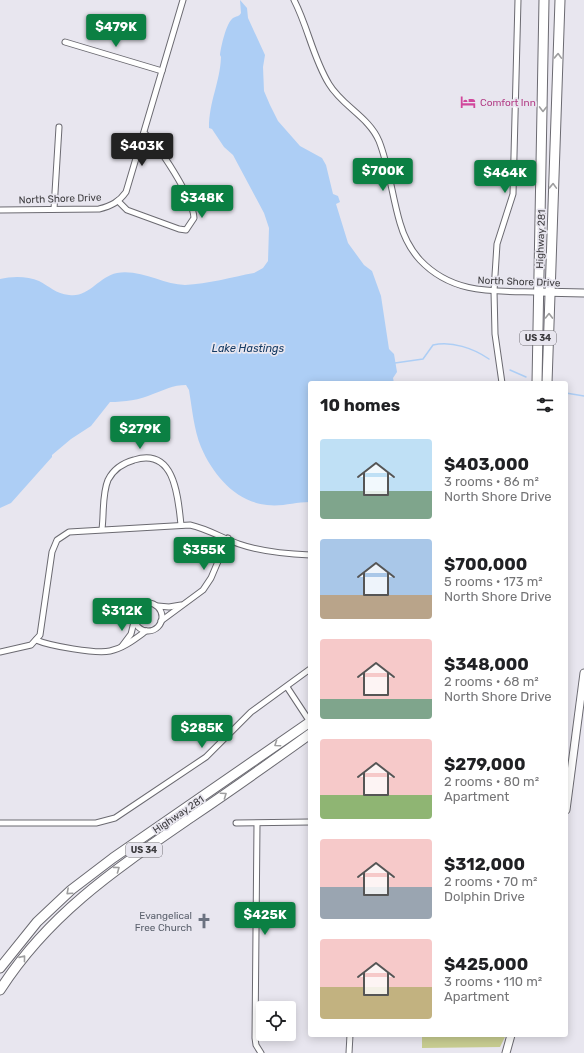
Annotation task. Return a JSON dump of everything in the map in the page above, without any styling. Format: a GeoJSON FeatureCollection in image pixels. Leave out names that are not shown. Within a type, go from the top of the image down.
{"type":"FeatureCollection","features":[{"type":"Feature","properties":{"kind":"highway","name":"Highway 281"},"geometry":{"type":"LineString","coordinates":[[537,381],[544,0]]}},
{"type":"Feature","properties":{"kind":"highway","name":"Highway 281"},"geometry":{"type":"LineString","coordinates":[[547,381],[560,0]]}},
{"type":"Feature","properties":{"kind":"highway","name":"Highway 281"},"geometry":{"type":"LineString","coordinates":[[0,968],[38,922],[71,890],[113,858],[308,723]]}},
{"type":"Feature","properties":{"kind":"highway","name":"Highway 281"},"geometry":{"type":"LineString","coordinates":[[0,990],[33,946],[72,905],[122,866],[308,735]]}},
{"type":"Feature","properties":{"kind":"street"},"geometry":{"type":"LineString","coordinates":[[144,133],[153,140],[190,201],[194,218],[186,230],[179,229],[127,210],[118,201],[126,192],[183,0]]}},
{"type":"Feature","properties":{"kind":"street","name":"North Shore Drive"},"geometry":{"type":"LineString","coordinates":[[294,0],[329,85],[370,126],[379,141],[400,224],[409,247],[432,271],[450,282],[470,288],[494,291],[584,293]]}},
{"type":"Feature","properties":{"kind":"street"},"geometry":{"type":"LineString","coordinates":[[502,381],[495,334],[494,291],[497,244],[514,194],[518,0]]}},
{"type":"Feature","properties":{"kind":"street"},"geometry":{"type":"LineString","coordinates":[[65,42],[162,70]]}},
{"type":"Feature","properties":{"kind":"street"},"geometry":{"type":"LineString","coordinates":[[54,209],[59,127]]}},
{"type":"Feature","properties":{"kind":"street","name":"North Shore Drive"},"geometry":{"type":"LineString","coordinates":[[0,210],[99,209],[118,201]]}},
{"type":"Feature","properties":{"kind":"street"},"geometry":{"type":"LineString","coordinates":[[102,529],[107,482],[117,469],[124,464],[139,458],[157,460],[169,472],[177,490],[181,525]]}},
{"type":"Feature","properties":{"kind":"street"},"geometry":{"type":"LineString","coordinates":[[0,652],[23,648],[36,640],[42,630],[52,552],[57,540],[69,532],[181,525],[200,527],[238,543],[270,552],[308,555]]}},
{"type":"Feature","properties":{"kind":"street"},"geometry":{"type":"LineString","coordinates":[[36,640],[48,645],[101,651],[108,651],[132,642],[146,631],[155,629],[161,621],[203,590],[208,584],[228,538]]}},
{"type":"Feature","properties":{"kind":"street"},"geometry":{"type":"LineString","coordinates":[[121,646],[131,634],[134,622],[134,613],[140,604],[149,603],[157,606],[169,607],[182,605]]}},
{"type":"Feature","properties":{"kind":"street"},"geometry":{"type":"LineString","coordinates":[[157,606],[162,614],[161,621]]}},
{"type":"Feature","properties":{"kind":"street"},"geometry":{"type":"LineString","coordinates":[[134,622],[138,628],[146,631]]}},
{"type":"Feature","properties":{"kind":"street"},"geometry":{"type":"LineString","coordinates":[[0,823],[96,823],[115,818],[135,807],[206,757],[251,712],[308,670]]}},
{"type":"Feature","properties":{"kind":"street"},"geometry":{"type":"LineString","coordinates":[[568,795],[584,673]]}},
{"type":"Feature","properties":{"kind":"street"},"geometry":{"type":"LineString","coordinates":[[286,687],[308,719]]}},
{"type":"Feature","properties":{"kind":"street"},"geometry":{"type":"LineString","coordinates":[[236,823],[257,824],[308,822]]}},
{"type":"Feature","properties":{"kind":"street"},"geometry":{"type":"LineString","coordinates":[[257,824],[255,1038],[256,1045],[261,1053]]}},
{"type":"Feature","properties":{"kind":"street"},"geometry":{"type":"LineString","coordinates":[[350,1037],[350,1053]]}},
{"type":"Feature","properties":{"kind":"street"},"geometry":{"type":"LineString","coordinates":[[506,1053],[510,1037]]}},
{"type":"Feature","properties":{"kind":"green space"},"geometry":{"type":"Polygon","coordinates":[[[422,1037],[505,1037],[500,1047],[422,1048],[422,1037]]]}},
{"type":"Feature","properties":{"kind":"water","name":"Lake Hastings"},"geometry":{"type":"Polygon","coordinates":[[[240,0],[247,8],[248,18],[265,55],[263,67],[264,91],[278,121],[300,146],[322,158],[326,165],[333,194],[338,196],[340,202],[336,204],[348,243],[364,265],[372,271],[381,296],[389,349],[394,354],[397,372],[393,378],[394,381],[308,381],[308,502],[278,505],[256,503],[245,499],[227,485],[212,467],[201,447],[195,426],[189,390],[186,385],[181,385],[137,399],[110,402],[91,426],[71,439],[52,455],[52,457],[11,503],[0,508],[0,279],[10,277],[30,278],[39,281],[60,293],[76,295],[88,290],[110,275],[117,273],[135,273],[169,283],[185,285],[211,282],[254,273],[263,268],[268,261],[269,228],[264,213],[233,155],[224,147],[212,129],[209,128],[209,118],[219,75],[220,55],[226,30],[230,21],[241,13],[240,0]]]}},
{"type":"Feature","properties":{"kind":"waterway"},"geometry":{"type":"LineString","coordinates":[[395,363],[423,359],[433,345],[440,344],[462,346],[489,359]]}},
{"type":"Feature","properties":{"kind":"waterway"},"geometry":{"type":"LineString","coordinates":[[510,370],[526,377]]}},
{"type":"Feature","properties":{"kind":"waterway"},"geometry":{"type":"LineString","coordinates":[[568,393],[584,396]]}},
{"type":"Feature","properties":{"kind":"place","name":"Comfort Inn"},"geometry":{"type":"Point","coordinates":[468,102]}},
{"type":"Feature","properties":{"kind":"place","name":"Evangelical Free Church"},"geometry":{"type":"Point","coordinates":[204,921]}}]}
